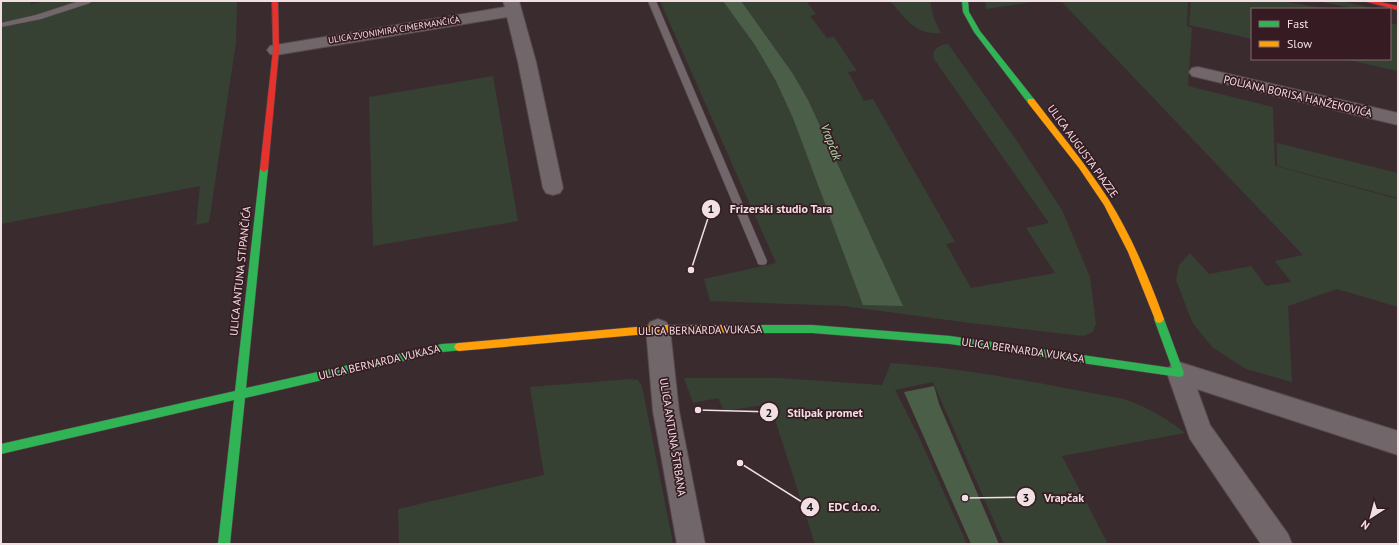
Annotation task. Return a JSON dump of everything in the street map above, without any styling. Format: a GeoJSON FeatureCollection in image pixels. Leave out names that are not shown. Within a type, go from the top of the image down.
{"type":"FeatureCollection","features":[{"type":"Feature","properties":{"kind":"street","name":"ULICA ANTUNA STIPANČIĆA"},"geometry":{"type":"LineString","coordinates":[[224,544],[276,50],[275,1]]}},
{"type":"Feature","properties":{"kind":"street","name":"ULICA AUGUSTA PIAZZE"},"geometry":{"type":"LineString","coordinates":[[965,1],[966,12],[977,32],[1097,187],[1120,224],[1147,286],[1179,373]]}},
{"type":"Feature","properties":{"kind":"street"},"geometry":{"type":"LineString","coordinates":[[1367,1],[1398,8]]}},
{"type":"Feature","properties":{"kind":"street","name":"ULICA ZVONIMIRA CIMERMANČIĆA"},"geometry":{"type":"LineString","coordinates":[[276,50],[511,4]]}},
{"type":"Feature","properties":{"kind":"street"},"geometry":{"type":"LineString","coordinates":[[511,4],[527,62],[553,188]]}},
{"type":"Feature","properties":{"kind":"street","name":"POLJANA BORISA HANŽEKOVIĆA"},"geometry":{"type":"LineString","coordinates":[[1198,72],[1398,119]]}},
{"type":"Feature","properties":{"kind":"street","name":"ULICA BERNARDA VUKASA"},"geometry":{"type":"LineString","coordinates":[[1,449],[442,348],[658,329],[812,329],[950,340],[1179,373],[1398,443]]}},
{"type":"Feature","properties":{"kind":"street","name":"ULICA ANTUNA ŠTRBANA"},"geometry":{"type":"LineString","coordinates":[[658,329],[666,411],[691,544]]}},
{"type":"Feature","properties":{"kind":"street"},"geometry":{"type":"LineString","coordinates":[[1179,373],[1199,431],[1278,544]]}},
{"type":"Feature","properties":{"kind":"lane"},"geometry":{"type":"LineString","coordinates":[[1,25],[38,17],[87,1]]}},
{"type":"Feature","properties":{"kind":"lane"},"geometry":{"type":"LineString","coordinates":[[652,1],[762,260]]}},
{"type":"Feature","properties":{"kind":"shaded area"},"geometry":{"type":"Polygon","coordinates":[[[1,1],[31,1],[31,4],[46,1],[237,1],[236,42],[209,222],[196,225],[200,186],[1,224],[1,1]]]}},
{"type":"Feature","properties":{"kind":"shaded area"},"geometry":{"type":"Polygon","coordinates":[[[660,1],[806,1],[816,14],[810,16],[827,38],[834,37],[857,71],[848,72],[864,101],[873,99],[955,242],[946,244],[971,288],[1055,273],[1026,228],[1049,223],[934,59],[933,56],[936,48],[948,44],[1019,144],[1063,212],[1090,277],[1096,324],[1093,332],[1083,336],[844,306],[710,301],[704,279],[776,263],[660,1]]]}},
{"type":"Feature","properties":{"kind":"shaded area"},"geometry":{"type":"Polygon","coordinates":[[[723,1],[741,1],[793,74],[808,100],[903,306],[863,305],[793,118],[776,81],[755,45],[723,1]]]}},
{"type":"Feature","properties":{"kind":"shaded area"},"geometry":{"type":"Polygon","coordinates":[[[890,1],[930,1],[934,19],[941,33],[932,33],[917,28],[906,20],[890,1]]]}},
{"type":"Feature","properties":{"kind":"shaded area"},"geometry":{"type":"Polygon","coordinates":[[[985,1],[1040,1],[986,9],[985,1]]]}},
{"type":"Feature","properties":{"kind":"shaded area"},"geometry":{"type":"Polygon","coordinates":[[[1061,1],[1188,1],[1187,26],[1192,28],[1188,86],[1273,107],[1275,166],[1398,199],[1398,307],[1337,289],[1288,306],[1292,382],[1246,369],[1212,347],[1192,322],[1176,280],[1179,265],[1190,253],[1209,274],[1251,266],[1266,286],[1291,282],[1275,261],[1303,255],[1061,1]]]}},
{"type":"Feature","properties":{"kind":"shaded area"},"geometry":{"type":"Polygon","coordinates":[[[1191,1],[1280,1],[1324,8],[1251,8],[1251,39],[1189,25],[1191,1]]]}},
{"type":"Feature","properties":{"kind":"shaded area"},"geometry":{"type":"Polygon","coordinates":[[[1318,1],[1341,1],[1372,8],[1351,8],[1318,1]]]}},
{"type":"Feature","properties":{"kind":"shaded area"},"geometry":{"type":"Polygon","coordinates":[[[1391,23],[1398,25],[1398,71],[1348,60],[1391,60],[1391,23]]]}},
{"type":"Feature","properties":{"kind":"shaded area"},"geometry":{"type":"Polygon","coordinates":[[[493,76],[518,221],[373,246],[369,97],[493,76]]]}},
{"type":"Feature","properties":{"kind":"shaded area"},"geometry":{"type":"Polygon","coordinates":[[[1277,143],[1398,173],[1398,198],[1277,166],[1277,143]]]}},
{"type":"Feature","properties":{"kind":"shaded area"},"geometry":{"type":"Polygon","coordinates":[[[891,363],[920,365],[979,373],[1124,399],[1156,413],[1185,433],[1062,456],[1108,544],[1004,544],[933,382],[895,390],[918,435],[967,544],[815,544],[770,404],[724,411],[718,398],[693,403],[684,378],[779,378],[882,385],[891,363]]]}},
{"type":"Feature","properties":{"kind":"shaded area"},"geometry":{"type":"Polygon","coordinates":[[[630,379],[638,380],[642,386],[673,544],[399,544],[398,509],[544,475],[530,387],[630,379]]]}},
{"type":"Feature","properties":{"kind":"shaded area"},"geometry":{"type":"Polygon","coordinates":[[[934,386],[939,404],[999,544],[971,544],[904,392],[934,386]]]}},
{"type":"Feature","properties":{"kind":"traffic: fast"},"geometry":{"type":"LineString","coordinates":[[965,1],[966,12],[977,32],[1031,101]]}},
{"type":"Feature","properties":{"kind":"traffic: fast"},"geometry":{"type":"LineString","coordinates":[[224,544],[264,169]]}},
{"type":"Feature","properties":{"kind":"traffic: fast"},"geometry":{"type":"LineString","coordinates":[[721,329],[812,329],[950,340],[1179,373],[1159,319]]}},
{"type":"Feature","properties":{"kind":"traffic: fast"},"geometry":{"type":"LineString","coordinates":[[1,449],[442,348],[459,347]]}},
{"type":"Feature","properties":{"kind":"traffic: slow"},"geometry":{"type":"LineString","coordinates":[[1031,101],[1082,166],[1107,203],[1132,252],[1159,319]]}},
{"type":"Feature","properties":{"kind":"traffic: slow"},"geometry":{"type":"LineString","coordinates":[[459,347],[658,329],[721,329]]}},
{"type":"Feature","properties":{"kind":"traffic: jam"},"geometry":{"type":"LineString","coordinates":[[264,169],[276,50],[275,1]]}},
{"type":"Feature","properties":{"kind":"traffic: jam"},"geometry":{"type":"LineString","coordinates":[[1367,1],[1398,8]]}},
{"type":"Feature","properties":{"kind":"place","name":"Frizerski studio Tara"},"geometry":{"type":"Point","coordinates":[691,270]}},
{"type":"Feature","properties":{"kind":"place","name":"Stilpak promet"},"geometry":{"type":"Point","coordinates":[698,410]}},
{"type":"Feature","properties":{"kind":"place","name":"EDC d.o.o."},"geometry":{"type":"Point","coordinates":[740,463]}},
{"type":"Feature","properties":{"kind":"place","name":"Vrapčak"},"geometry":{"type":"Point","coordinates":[965,498]}}]}
